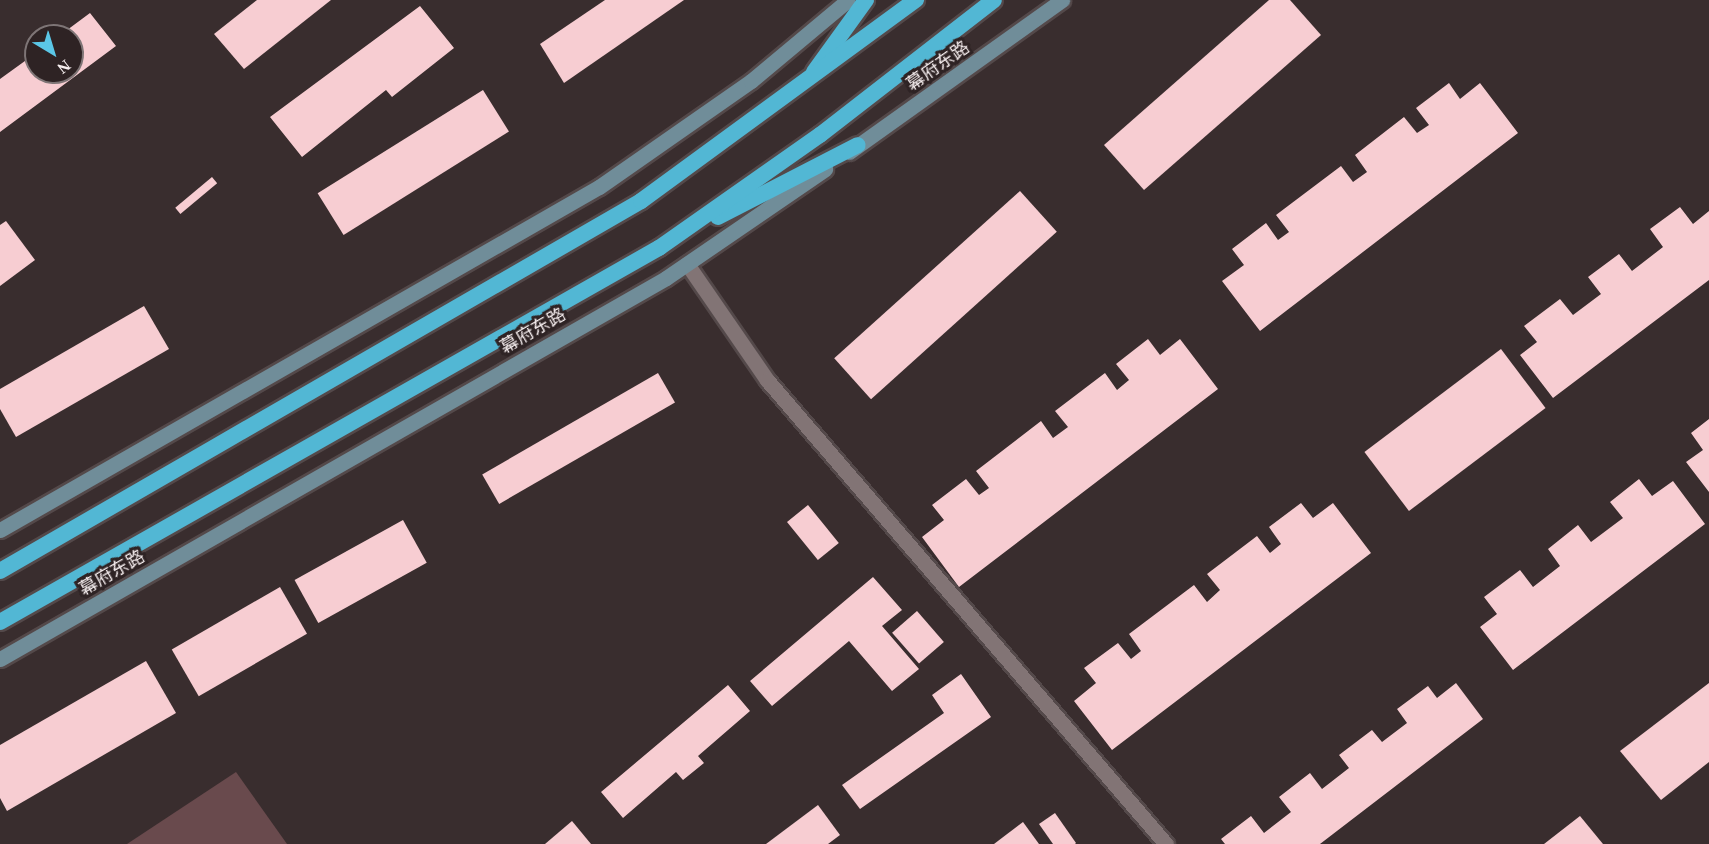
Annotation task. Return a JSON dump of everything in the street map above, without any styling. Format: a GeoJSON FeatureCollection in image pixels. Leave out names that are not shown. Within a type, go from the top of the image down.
{"type":"FeatureCollection","features":[{"type":"Feature","properties":{"kind":"highway"},"geometry":{"type":"LineString","coordinates":[[803,87],[867,0]]}},
{"type":"Feature","properties":{"kind":"highway"},"geometry":{"type":"LineString","coordinates":[[0,572],[640,201],[803,87],[916,0]]}},
{"type":"Feature","properties":{"kind":"highway","name":"幕府东路"},"geometry":{"type":"LineString","coordinates":[[0,622],[659,248],[820,135],[994,0]]}},
{"type":"Feature","properties":{"kind":"highway"},"geometry":{"type":"LineString","coordinates":[[659,248],[858,145]]}},
{"type":"Feature","properties":{"kind":"main road"},"geometry":{"type":"LineString","coordinates":[[0,530],[599,187],[751,81],[848,0]]}},
{"type":"Feature","properties":{"kind":"main road","name":"幕府东路"},"geometry":{"type":"LineString","coordinates":[[0,659],[687,264],[1062,0]]}},
{"type":"Feature","properties":{"kind":"street"},"geometry":{"type":"LineString","coordinates":[[687,264],[767,380],[1166,844]]}},
{"type":"Feature","properties":{"kind":"shaded area"},"geometry":{"type":"Polygon","coordinates":[[[236,772],[287,844],[127,844],[236,772]]]}},
{"type":"Feature","properties":{"kind":"building"},"geometry":{"type":"Polygon","coordinates":[[[257,0],[331,0],[244,69],[214,34],[257,0]]]}},
{"type":"Feature","properties":{"kind":"building"},"geometry":{"type":"Polygon","coordinates":[[[605,0],[684,0],[564,83],[540,44],[605,0]]]}},
{"type":"Feature","properties":{"kind":"building"},"geometry":{"type":"Polygon","coordinates":[[[1269,0],[1290,0],[1321,35],[1144,190],[1104,145],[1269,0]]]}},
{"type":"Feature","properties":{"kind":"building"},"geometry":{"type":"Polygon","coordinates":[[[420,6],[454,48],[392,97],[386,90],[302,157],[270,117],[420,6]]]}},
{"type":"Feature","properties":{"kind":"building"},"geometry":{"type":"Polygon","coordinates":[[[90,13],[116,46],[84,70],[84,24],[75,24],[90,13]]]}},
{"type":"Feature","properties":{"kind":"building"},"geometry":{"type":"Polygon","coordinates":[[[24,62],[24,84],[65,84],[0,132],[0,79],[24,62]]]}},
{"type":"Feature","properties":{"kind":"building"},"geometry":{"type":"Polygon","coordinates":[[[1449,83],[1460,99],[1480,83],[1518,133],[1260,331],[1222,281],[1244,265],[1232,249],[1266,223],[1278,240],[1289,232],[1276,215],[1341,166],[1353,182],[1367,172],[1355,155],[1404,117],[1417,133],[1429,125],[1416,108],[1449,83]]]}},
{"type":"Feature","properties":{"kind":"building"},"geometry":{"type":"Polygon","coordinates":[[[483,90],[509,132],[344,235],[318,193],[483,90]]]}},
{"type":"Feature","properties":{"kind":"building"},"geometry":{"type":"Polygon","coordinates":[[[212,177],[217,183],[180,214],[175,208],[212,177]]]}},
{"type":"Feature","properties":{"kind":"building"},"geometry":{"type":"Polygon","coordinates":[[[1020,191],[1057,232],[871,399],[834,358],[1020,191]]]}},
{"type":"Feature","properties":{"kind":"building"},"geometry":{"type":"Polygon","coordinates":[[[1680,207],[1693,224],[1709,211],[1709,280],[1553,398],[1520,355],[1537,342],[1524,326],[1560,299],[1573,315],[1601,294],[1588,277],[1619,254],[1632,271],[1663,247],[1650,229],[1680,207]]]}},
{"type":"Feature","properties":{"kind":"building"},"geometry":{"type":"Polygon","coordinates":[[[6,221],[35,260],[0,286],[0,225],[6,221]]]}},
{"type":"Feature","properties":{"kind":"building"},"geometry":{"type":"Polygon","coordinates":[[[144,306],[169,349],[16,437],[0,409],[0,389],[144,306]]]}},
{"type":"Feature","properties":{"kind":"building"},"geometry":{"type":"Polygon","coordinates":[[[1148,339],[1160,355],[1180,339],[1218,389],[959,587],[922,537],[944,520],[932,505],[966,479],[979,495],[989,488],[976,471],[1041,421],[1053,438],[1068,427],[1055,411],[1105,373],[1117,390],[1129,380],[1116,364],[1148,339]]]}},
{"type":"Feature","properties":{"kind":"building"},"geometry":{"type":"Polygon","coordinates":[[[1501,349],[1546,408],[1409,511],[1364,452],[1501,349]]]}},
{"type":"Feature","properties":{"kind":"building"},"geometry":{"type":"Polygon","coordinates":[[[658,373],[675,402],[499,504],[482,475],[658,373]]]}},
{"type":"Feature","properties":{"kind":"building"},"geometry":{"type":"Polygon","coordinates":[[[1709,419],[1709,492],[1686,462],[1703,450],[1691,433],[1709,419]]]}},
{"type":"Feature","properties":{"kind":"building"},"geometry":{"type":"Polygon","coordinates":[[[1639,479],[1652,496],[1673,481],[1705,524],[1513,670],[1480,627],[1497,614],[1484,597],[1520,570],[1533,587],[1560,566],[1548,549],[1578,525],[1591,542],[1623,518],[1610,502],[1639,479]]]}},
{"type":"Feature","properties":{"kind":"building"},"geometry":{"type":"Polygon","coordinates":[[[1301,503],[1313,518],[1333,503],[1371,553],[1112,750],[1074,701],[1096,683],[1084,668],[1118,643],[1131,659],[1141,651],[1129,634],[1194,585],[1207,602],[1220,590],[1207,574],[1257,536],[1270,553],[1281,544],[1269,527],[1301,503]]]}},
{"type":"Feature","properties":{"kind":"building"},"geometry":{"type":"Polygon","coordinates":[[[808,505],[839,543],[818,560],[787,522],[808,505]]]}},
{"type":"Feature","properties":{"kind":"building"},"geometry":{"type":"Polygon","coordinates":[[[403,520],[427,563],[318,623],[295,580],[403,520]]]}},
{"type":"Feature","properties":{"kind":"building"},"geometry":{"type":"Polygon","coordinates":[[[873,577],[902,610],[882,626],[919,669],[892,691],[849,641],[772,706],[750,681],[873,577]]]}},
{"type":"Feature","properties":{"kind":"building"},"geometry":{"type":"Polygon","coordinates":[[[280,587],[307,634],[199,696],[172,650],[280,587]]]}},
{"type":"Feature","properties":{"kind":"building"},"geometry":{"type":"Polygon","coordinates":[[[917,611],[944,642],[919,664],[892,633],[917,611]]]}},
{"type":"Feature","properties":{"kind":"building"},"geometry":{"type":"Polygon","coordinates":[[[146,661],[176,713],[7,811],[0,798],[0,745],[146,661]]]}},
{"type":"Feature","properties":{"kind":"building"},"geometry":{"type":"Polygon","coordinates":[[[961,674],[991,717],[860,809],[842,785],[944,713],[932,695],[961,674]]]}},
{"type":"Feature","properties":{"kind":"building"},"geometry":{"type":"Polygon","coordinates":[[[1456,683],[1483,719],[1320,844],[1225,844],[1221,839],[1251,816],[1264,833],[1291,812],[1279,797],[1310,773],[1322,789],[1349,768],[1339,755],[1372,730],[1382,742],[1407,723],[1397,709],[1428,686],[1437,698],[1456,683]]]}},
{"type":"Feature","properties":{"kind":"building"},"geometry":{"type":"Polygon","coordinates":[[[1709,683],[1709,762],[1661,800],[1620,751],[1709,683]]]}},
{"type":"Feature","properties":{"kind":"building"},"geometry":{"type":"Polygon","coordinates":[[[728,685],[750,711],[698,756],[704,763],[683,780],[676,772],[623,818],[601,792],[728,685]]]}},
{"type":"Feature","properties":{"kind":"building"},"geometry":{"type":"Polygon","coordinates":[[[818,805],[840,835],[828,844],[766,844],[818,805]]]}},
{"type":"Feature","properties":{"kind":"building"},"geometry":{"type":"Polygon","coordinates":[[[1055,813],[1075,844],[1053,844],[1039,824],[1055,813]]]}},
{"type":"Feature","properties":{"kind":"building"},"geometry":{"type":"Polygon","coordinates":[[[1580,816],[1603,844],[1544,844],[1580,816]]]}},
{"type":"Feature","properties":{"kind":"building"},"geometry":{"type":"Polygon","coordinates":[[[572,821],[591,844],[545,844],[572,821]]]}},
{"type":"Feature","properties":{"kind":"building"},"geometry":{"type":"Polygon","coordinates":[[[1023,822],[1039,844],[994,844],[1023,822]]]}}]}
